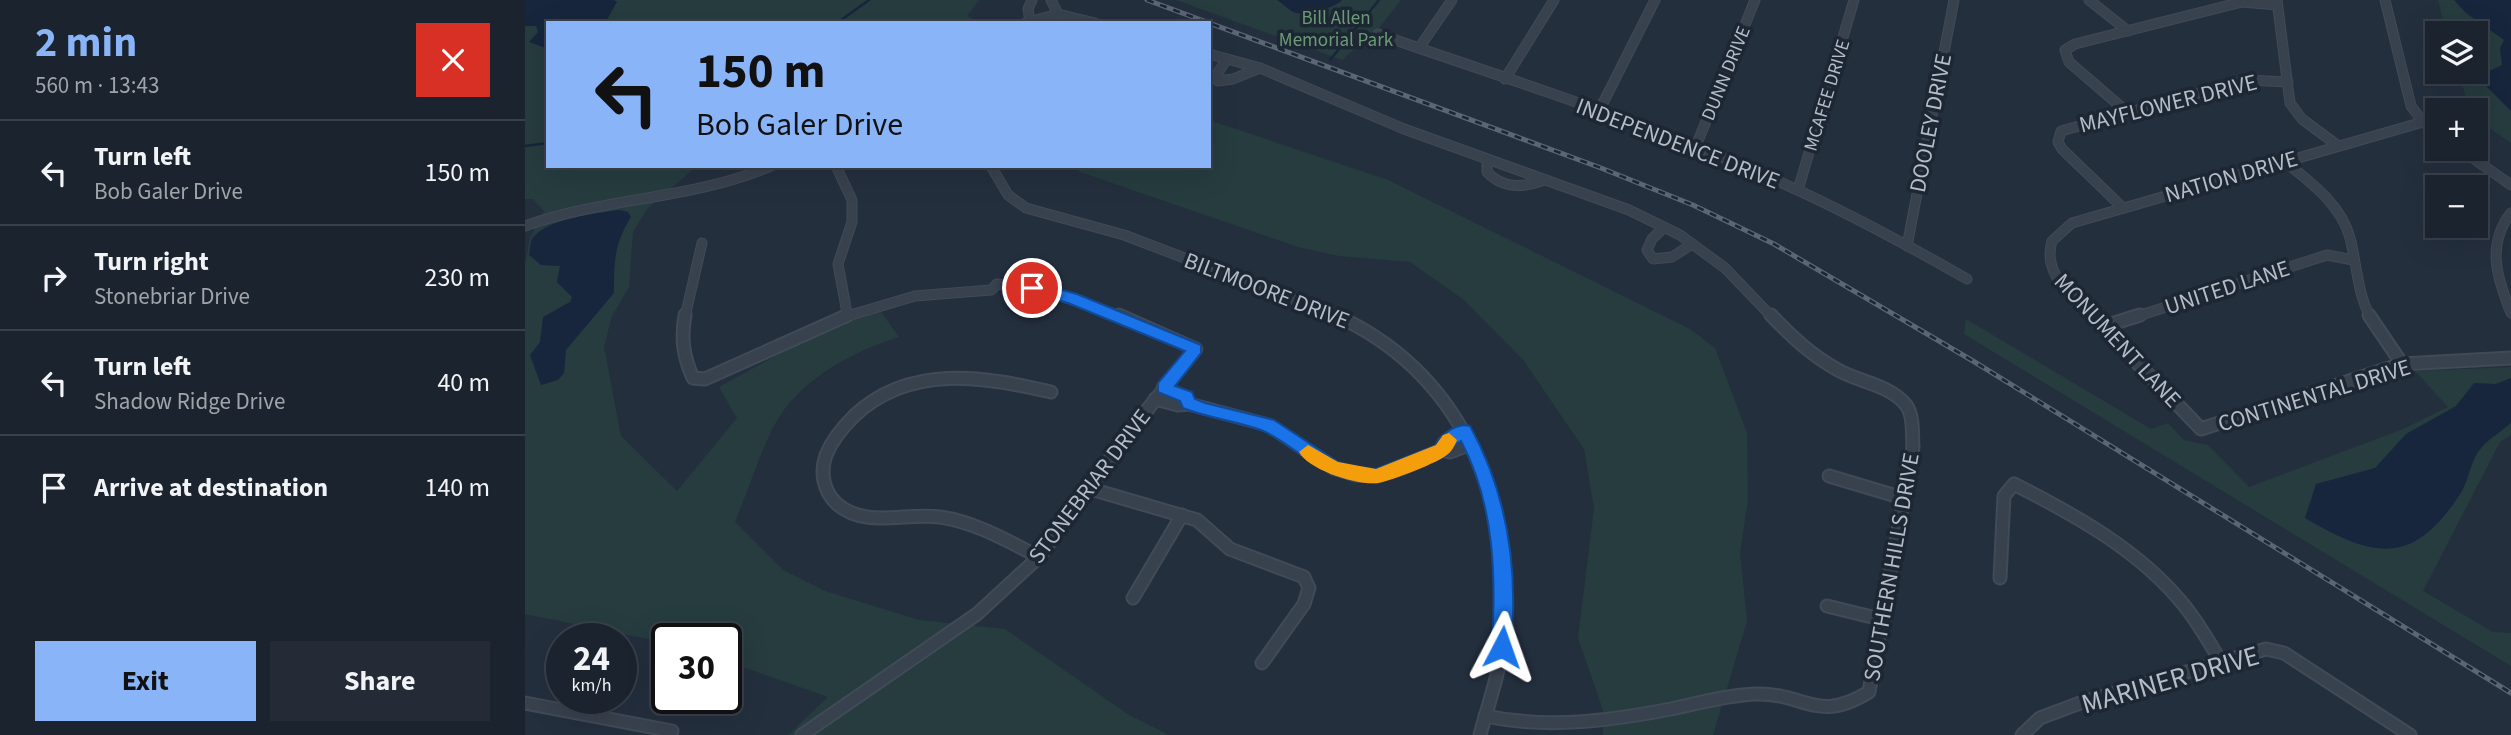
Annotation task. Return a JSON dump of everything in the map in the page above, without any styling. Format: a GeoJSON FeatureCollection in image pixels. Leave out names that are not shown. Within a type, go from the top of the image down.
{"type":"FeatureCollection","features":[{"type":"Feature","properties":{"kind":"street"},"geometry":{"type":"LineString","coordinates":[[1027,21],[1032,0]]}},
{"type":"Feature","properties":{"kind":"street"},"geometry":{"type":"LineString","coordinates":[[1051,0],[1058,14]]}},
{"type":"Feature","properties":{"kind":"street"},"geometry":{"type":"LineString","coordinates":[[1419,48],[1452,0]]}},
{"type":"Feature","properties":{"kind":"street"},"geometry":{"type":"LineString","coordinates":[[1505,79],[1554,0]]}},
{"type":"Feature","properties":{"kind":"street"},"geometry":{"type":"LineString","coordinates":[[1599,111],[1655,0]]}},
{"type":"Feature","properties":{"kind":"street","name":"DUNN DRIVE"},"geometry":{"type":"LineString","coordinates":[[1696,146],[1755,0]]}},
{"type":"Feature","properties":{"kind":"street","name":"MCAFEE DRIVE"},"geometry":{"type":"LineString","coordinates":[[1798,190],[1854,0]]}},
{"type":"Feature","properties":{"kind":"street","name":"DOOLEY DRIVE"},"geometry":{"type":"LineString","coordinates":[[1907,246],[1954,0]]}},
{"type":"Feature","properties":{"kind":"street"},"geometry":{"type":"LineString","coordinates":[[2089,0],[2128,31]]}},
{"type":"Feature","properties":{"kind":"street"},"geometry":{"type":"LineString","coordinates":[[2385,0],[2411,106],[2423,122]]}},
{"type":"Feature","properties":{"kind":"street"},"geometry":{"type":"LineString","coordinates":[[2127,112],[2066,57],[2066,50],[2075,44],[2242,2],[2277,3],[2290,103],[2295,112],[2337,145]]}},
{"type":"Feature","properties":{"kind":"street"},"geometry":{"type":"LineString","coordinates":[[1031,21],[1058,14],[1087,21]]}},
{"type":"Feature","properties":{"kind":"street","name":"INDEPENDENCE DRIVE"},"geometry":{"type":"LineString","coordinates":[[1378,34],[1696,146],[1798,190],[1967,279]]}},
{"type":"Feature","properties":{"kind":"street","name":"SOUTHERN HILLS DRIVE"},"geometry":{"type":"LineString","coordinates":[[1211,55],[1260,68],[1404,129],[1629,210],[1664,227],[1725,268],[1805,350],[1841,372],[1895,394],[1907,405],[1914,432],[1884,620],[1868,692],[1838,709],[1823,709],[1759,694],[1576,727],[1530,726],[1485,716]]}},
{"type":"Feature","properties":{"kind":"street"},"geometry":{"type":"LineString","coordinates":[[1227,59],[1215,77],[1218,81],[1233,79],[1260,68]]}},
{"type":"Feature","properties":{"kind":"street","name":"MAYFLOWER DRIVE"},"geometry":{"type":"LineString","coordinates":[[2122,207],[2058,142],[2058,135],[2068,128],[2246,80],[2288,82]]}},
{"type":"Feature","properties":{"kind":"street","name":"NATION DRIVE"},"geometry":{"type":"LineString","coordinates":[[2049,246],[2061,228],[2122,207],[2423,122]]}},
{"type":"Feature","properties":{"kind":"street","name":"SOUTHERN HILLS DRIVE"},"geometry":{"type":"LineString","coordinates":[[1487,160],[1487,172],[1502,184],[1525,187],[1544,180]]}},
{"type":"Feature","properties":{"kind":"street"},"geometry":{"type":"LineString","coordinates":[[2284,161],[2320,191],[2343,220],[2351,241],[2359,290],[2368,316],[2402,364]]}},
{"type":"Feature","properties":{"kind":"street"},"geometry":{"type":"LineString","coordinates":[[2477,161],[2511,186]]}},
{"type":"Feature","properties":{"kind":"street"},"geometry":{"type":"LineString","coordinates":[[525,226],[595,205],[671,198],[703,191],[729,184],[766,168]]}},
{"type":"Feature","properties":{"kind":"street"},"geometry":{"type":"LineString","coordinates":[[702,243],[683,325],[681,351],[693,378],[705,379],[847,313],[838,264],[852,222],[852,201],[849,188],[837,168]]}},
{"type":"Feature","properties":{"kind":"street","name":"BILTMOORE DRIVE"},"geometry":{"type":"LineString","coordinates":[[992,168],[1007,193],[1028,208],[1124,235],[1326,310],[1373,334],[1422,373],[1471,444],[1487,483],[1505,573],[1502,647],[1480,735]]}},
{"type":"Feature","properties":{"kind":"street"},"geometry":{"type":"LineString","coordinates":[[2511,213],[2495,236],[2493,252],[2511,313]]}},
{"type":"Feature","properties":{"kind":"street"},"geometry":{"type":"LineString","coordinates":[[1664,227],[1646,251],[1651,258],[1665,260],[1692,244]]}},
{"type":"Feature","properties":{"kind":"street","name":"MONUMENT LANE"},"geometry":{"type":"LineString","coordinates":[[2049,246],[2050,265],[2060,283],[2201,429]]}},
{"type":"Feature","properties":{"kind":"street","name":"UNITED LANE"},"geometry":{"type":"LineString","coordinates":[[2102,327],[2327,255],[2353,260]]}},
{"type":"Feature","properties":{"kind":"street","name":"STONEBRIAR DRIVE"},"geometry":{"type":"LineString","coordinates":[[802,735],[977,614],[1039,557],[1163,388],[1196,349],[1072,298],[1016,286],[996,284],[991,290],[913,295],[847,313]]}},
{"type":"Feature","properties":{"kind":"street","name":"CONTINENTAL DRIVE"},"geometry":{"type":"LineString","coordinates":[[2201,429],[2402,364],[2511,358]]}},
{"type":"Feature","properties":{"kind":"street"},"geometry":{"type":"LineString","coordinates":[[1039,557],[1002,538],[951,520],[925,515],[878,518],[851,513],[835,502],[825,489],[823,467],[835,436],[857,411],[878,396],[915,380],[947,376],[1012,383],[1051,392]]}},
{"type":"Feature","properties":{"kind":"street"},"geometry":{"type":"LineString","coordinates":[[1163,388],[1186,397],[1189,404]]}},
{"type":"Feature","properties":{"kind":"street"},"geometry":{"type":"LineString","coordinates":[[1155,399],[1178,405],[1189,404],[1268,425],[1333,468],[1356,475],[1377,476],[1442,450],[1450,452],[1471,444]]}},
{"type":"Feature","properties":{"kind":"street"},"geometry":{"type":"LineString","coordinates":[[1442,450],[1444,443],[1464,431]]}},
{"type":"Feature","properties":{"kind":"street"},"geometry":{"type":"LineString","coordinates":[[1829,476],[1903,498]]}},
{"type":"Feature","properties":{"kind":"street"},"geometry":{"type":"LineString","coordinates":[[2000,578],[2004,496],[2014,484],[2072,513],[2141,561],[2181,601],[2221,662]]}},
{"type":"Feature","properties":{"kind":"street"},"geometry":{"type":"LineString","coordinates":[[1091,489],[1182,515],[1207,527],[1230,549],[1297,573],[1309,582],[1309,593],[1304,604],[1262,663]]}},
{"type":"Feature","properties":{"kind":"street"},"geometry":{"type":"LineString","coordinates":[[1133,598],[1182,515]]}},
{"type":"Feature","properties":{"kind":"street"},"geometry":{"type":"LineString","coordinates":[[1827,606],[1884,620]]}},
{"type":"Feature","properties":{"kind":"street","name":"MARINER DRIVE"},"geometry":{"type":"LineString","coordinates":[[2022,735],[2040,718],[2080,703],[2266,649],[2284,653],[2410,735]]}},
{"type":"Feature","properties":{"kind":"street"},"geometry":{"type":"LineString","coordinates":[[525,703],[672,731]]}},
{"type":"Feature","properties":{"kind":"green space"},"geometry":{"type":"Polygon","coordinates":[[[525,0],[979,0],[967,16],[977,21],[546,21],[546,168],[695,168],[647,209],[633,232],[629,287],[612,316],[604,347],[621,436],[677,491],[737,418],[719,387],[820,332],[879,309],[899,337],[842,361],[823,373],[792,400],[769,436],[735,522],[783,570],[825,591],[919,620],[1005,629],[1129,715],[1169,735],[788,735],[828,697],[742,667],[742,623],[651,623],[651,640],[637,637],[637,623],[569,623],[525,614],[525,264],[530,238],[544,211],[533,199],[525,199],[525,0]]]}},
{"type":"Feature","properties":{"kind":"green space","name":"Bill Allen Memorial Park"},"geometry":{"type":"Polygon","coordinates":[[[1176,0],[1401,0],[1379,28],[1342,60],[1176,0]]]}},
{"type":"Feature","properties":{"kind":"green space"},"geometry":{"type":"Polygon","coordinates":[[[2438,0],[2511,0],[2511,143],[2488,127],[2488,98],[2466,98],[2462,84],[2488,84],[2488,21],[2443,21],[2438,0]]]}},
{"type":"Feature","properties":{"kind":"green space"},"geometry":{"type":"Polygon","coordinates":[[[1211,121],[1388,180],[1690,329],[1715,348],[1747,433],[1748,500],[1740,552],[1747,621],[1713,735],[1603,735],[1603,710],[1578,638],[1594,508],[1584,449],[1524,361],[1464,300],[1410,262],[1339,256],[1298,247],[1080,172],[1075,168],[1211,168],[1211,121]]]}},
{"type":"Feature","properties":{"kind":"green space"},"geometry":{"type":"Polygon","coordinates":[[[1966,319],[2151,429],[2168,423],[2184,440],[2208,445],[2249,487],[2403,429],[2448,407],[2415,371],[2511,367],[2511,435],[2500,442],[2423,591],[2493,632],[2511,633],[2511,666],[1964,334],[1966,319]]]}},
{"type":"Feature","properties":{"kind":"water"},"geometry":{"type":"Polygon","coordinates":[[[525,0],[617,2],[606,21],[546,21],[546,48],[529,42],[538,32],[536,26],[525,26],[525,0]]]}},
{"type":"Feature","properties":{"kind":"water"},"geometry":{"type":"Polygon","coordinates":[[[1277,0],[1342,0],[1325,9],[1296,13],[1277,0]]]}},
{"type":"Feature","properties":{"kind":"water"},"geometry":{"type":"Polygon","coordinates":[[[2454,0],[2511,0],[2511,111],[2486,86],[2488,72],[2502,65],[2500,48],[2504,40],[2488,29],[2488,21],[2477,21],[2454,0]]]}},
{"type":"Feature","properties":{"kind":"water"},"geometry":{"type":"Polygon","coordinates":[[[620,210],[628,212],[631,217],[616,253],[614,293],[566,350],[564,373],[558,380],[541,385],[530,355],[540,342],[543,317],[570,302],[572,297],[557,282],[560,266],[541,265],[529,255],[532,239],[538,232],[559,222],[620,210]]]}},
{"type":"Feature","properties":{"kind":"water"},"geometry":{"type":"Polygon","coordinates":[[[2511,378],[2511,423],[2478,452],[2462,491],[2444,516],[2427,533],[2410,544],[2373,548],[2352,542],[2305,518],[2316,484],[2375,468],[2406,434],[2456,406],[2474,383],[2496,384],[2511,378]]]}},
{"type":"Feature","properties":{"kind":"waterway"},"geometry":{"type":"LineString","coordinates":[[840,21],[869,0]]}},
{"type":"Feature","properties":{"kind":"waterway"},"geometry":{"type":"LineString","coordinates":[[1330,60],[1379,0]]}},
{"type":"Feature","properties":{"kind":"waterway"},"geometry":{"type":"LineString","coordinates":[[525,146],[546,143]]}},
{"type":"Feature","properties":{"kind":"railway"},"geometry":{"type":"LineString","coordinates":[[1147,0],[1204,21]]}},
{"type":"Feature","properties":{"kind":"railway"},"geometry":{"type":"LineString","coordinates":[[1211,24],[1601,168],[1693,205],[1774,244],[1973,361],[2511,693]]}},
{"type":"Feature","properties":{"kind":"slow traffic"},"geometry":{"type":"LineString","coordinates":[[1308,452],[1333,468],[1356,475],[1377,476],[1399,470],[1442,450],[1444,443],[1449,440]]}},
{"type":"Feature","properties":{"kind":"route"},"geometry":{"type":"LineString","coordinates":[[1032,288],[1072,298],[1196,349],[1163,388],[1186,397],[1189,404],[1203,409],[1268,425],[1333,468],[1356,475],[1377,476],[1399,470],[1442,450],[1444,443],[1464,431],[1479,458],[1487,483],[1500,544],[1505,573],[1502,647]]}}]}
